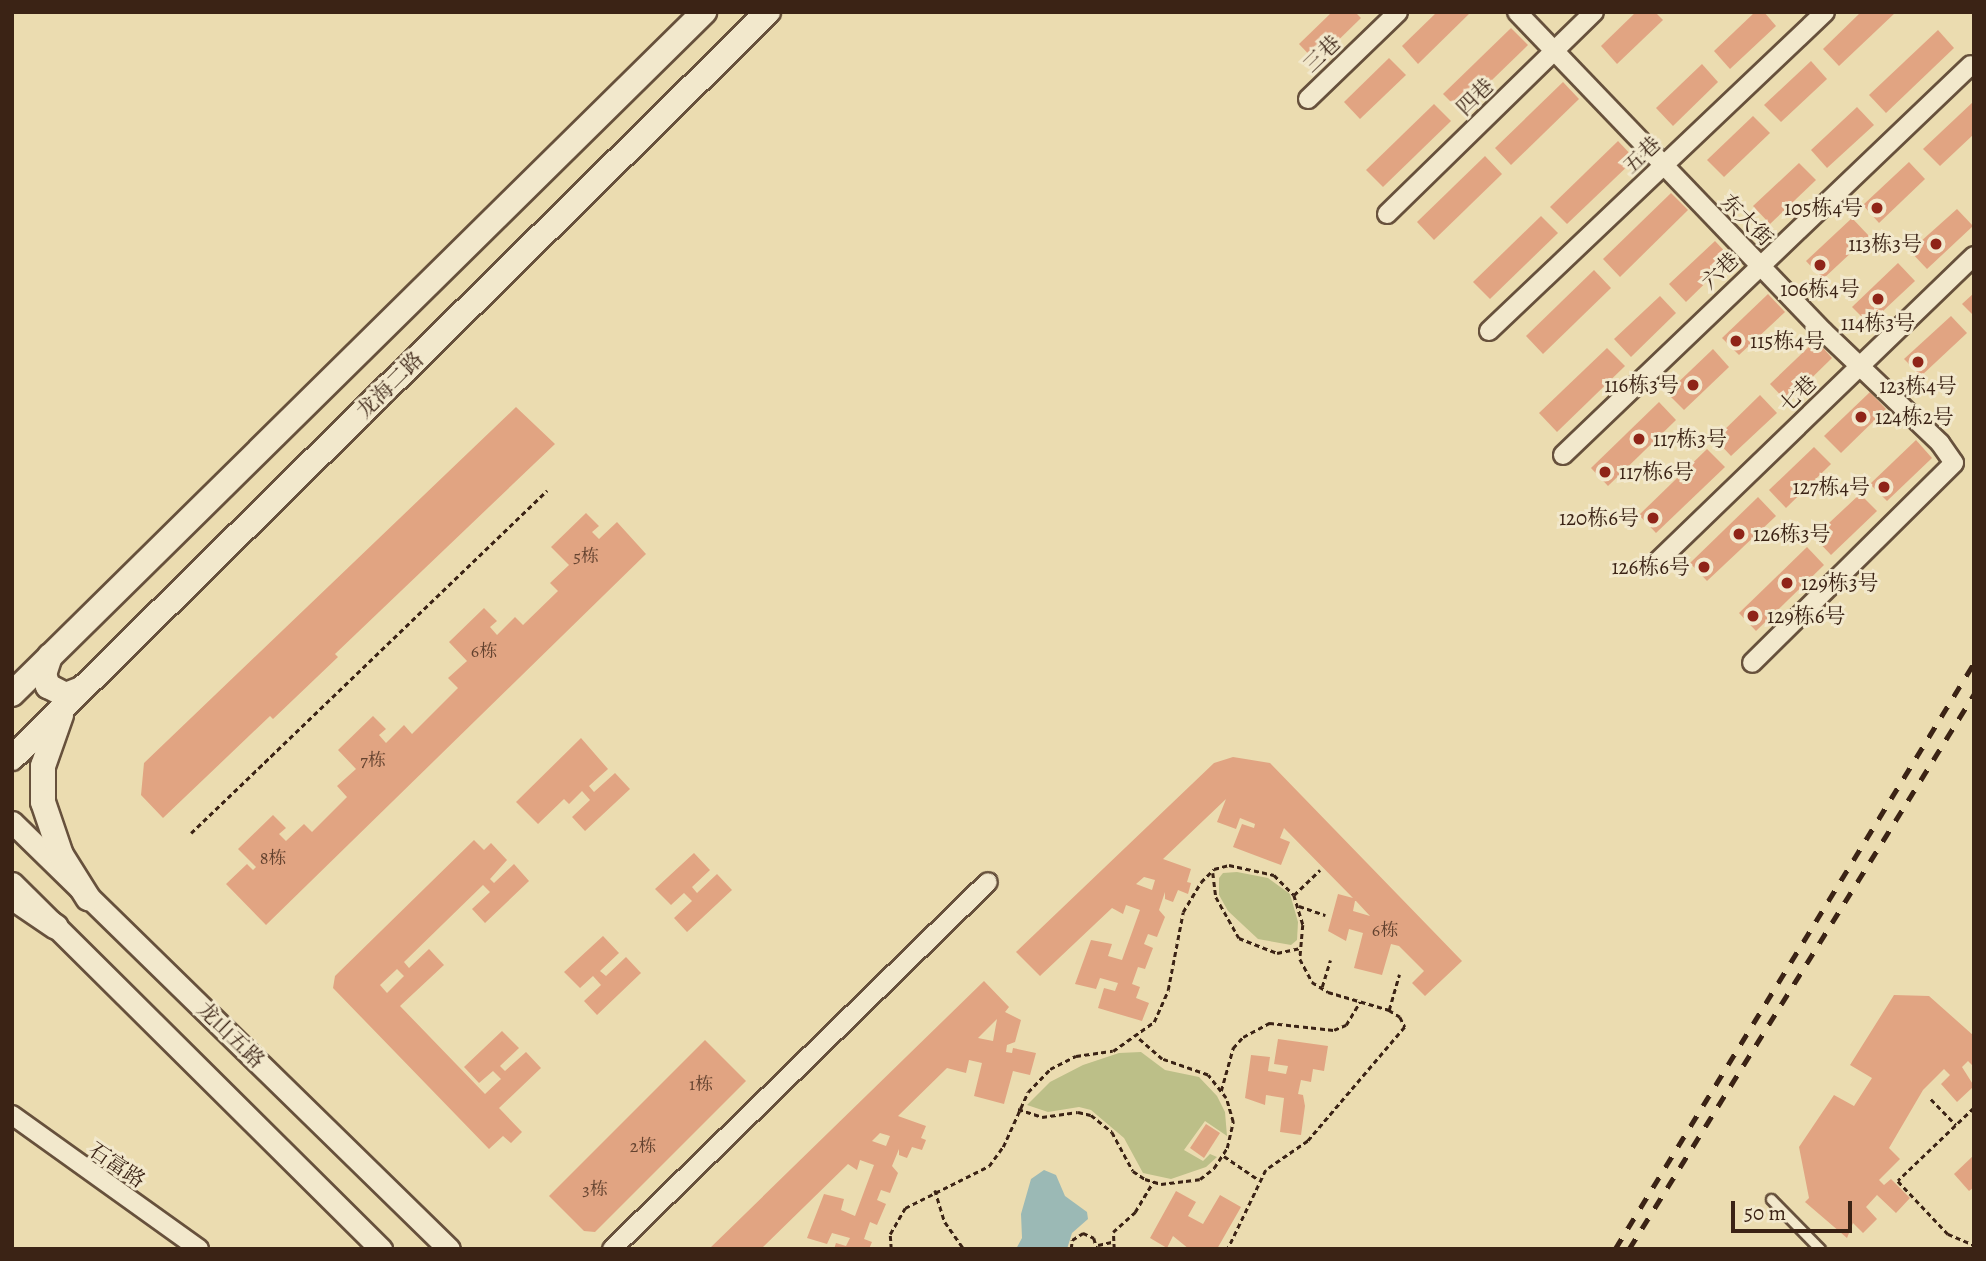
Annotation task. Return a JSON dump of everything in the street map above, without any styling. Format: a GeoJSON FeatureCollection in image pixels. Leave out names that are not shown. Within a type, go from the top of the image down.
{"type":"FeatureCollection","features":[{"type":"Feature","properties":{"kind":"main road"},"geometry":{"type":"LineString","coordinates":[[12,694],[704,12]]}},
{"type":"Feature","properties":{"kind":"main road","name":"龙海二路"},"geometry":{"type":"LineString","coordinates":[[12,758],[768,12]]}},
{"type":"Feature","properties":{"kind":"main road"},"geometry":{"type":"LineString","coordinates":[[12,680],[43,663]]}},
{"type":"Feature","properties":{"kind":"main road"},"geometry":{"type":"LineString","coordinates":[[43,663],[48,686],[66,695],[74,695],[43,766],[43,802],[61,855],[88,898]]}},
{"type":"Feature","properties":{"kind":"main road"},"geometry":{"type":"LineString","coordinates":[[12,897],[55,927]]}},
{"type":"Feature","properties":{"kind":"street","name":"三巷"},"geometry":{"type":"LineString","coordinates":[[1308,99],[1398,12]]}},
{"type":"Feature","properties":{"kind":"street","name":"东大街"},"geometry":{"type":"LineString","coordinates":[[1517,12],[1662,167],[1950,453],[1954,463],[1950,472],[1752,663]]}},
{"type":"Feature","properties":{"kind":"street","name":"四巷"},"geometry":{"type":"LineString","coordinates":[[1387,214],[1594,12]]}},
{"type":"Feature","properties":{"kind":"street","name":"五巷"},"geometry":{"type":"LineString","coordinates":[[1489,331],[1825,12]]}},
{"type":"Feature","properties":{"kind":"street","name":"六巷"},"geometry":{"type":"LineString","coordinates":[[1563,455],[1971,65]]}},
{"type":"Feature","properties":{"kind":"street","name":"七巷"},"geometry":{"type":"LineString","coordinates":[[1654,565],[1974,256]]}},
{"type":"Feature","properties":{"kind":"street","name":"龙山五路"},"geometry":{"type":"LineString","coordinates":[[12,822],[449,1249]]}},
{"type":"Feature","properties":{"kind":"street"},"geometry":{"type":"LineString","coordinates":[[612,1249],[988,882]]}},
{"type":"Feature","properties":{"kind":"street"},"geometry":{"type":"LineString","coordinates":[[12,883],[380,1249]]}},
{"type":"Feature","properties":{"kind":"street","name":"石富路"},"geometry":{"type":"LineString","coordinates":[[12,1115],[199,1249]]}},
{"type":"Feature","properties":{"kind":"lane"},"geometry":{"type":"LineString","coordinates":[[1771,1199],[1820,1249]]}},
{"type":"Feature","properties":{"kind":"path"},"geometry":{"type":"LineString","coordinates":[[191,833],[547,491]]}},
{"type":"Feature","properties":{"kind":"path"},"geometry":{"type":"LineString","coordinates":[[891,1249],[896,1218],[935,1190],[989,1166],[1003,1147],[1018,1109],[1050,1069],[1076,1056],[1113,1051],[1137,1037],[1162,1008],[1183,912],[1213,871],[1229,865],[1255,868],[1274,875],[1294,895],[1303,925],[1300,948],[1306,975],[1322,988],[1389,1010],[1400,1017],[1405,1027],[1400,1038],[1308,1141],[1280,1158],[1259,1180],[1228,1249]]}},
{"type":"Feature","properties":{"kind":"path"},"geometry":{"type":"LineString","coordinates":[[1294,895],[1320,870]]}},
{"type":"Feature","properties":{"kind":"path"},"geometry":{"type":"LineString","coordinates":[[1213,871],[1216,897],[1240,938],[1257,949],[1277,953],[1300,948]]}},
{"type":"Feature","properties":{"kind":"path"},"geometry":{"type":"LineString","coordinates":[[1299,906],[1325,915]]}},
{"type":"Feature","properties":{"kind":"path"},"geometry":{"type":"LineString","coordinates":[[1322,988],[1330,960]]}},
{"type":"Feature","properties":{"kind":"path"},"geometry":{"type":"LineString","coordinates":[[1389,1010],[1399,974]]}},
{"type":"Feature","properties":{"kind":"path"},"geometry":{"type":"LineString","coordinates":[[1221,1091],[1233,1048],[1243,1037],[1269,1023],[1334,1030],[1346,1025],[1360,1002]]}},
{"type":"Feature","properties":{"kind":"path"},"geometry":{"type":"LineString","coordinates":[[1018,1109],[1042,1117],[1078,1112],[1091,1115],[1112,1132],[1133,1171],[1153,1182],[1200,1179],[1223,1155],[1233,1122],[1221,1091],[1208,1075],[1162,1059],[1137,1037]]}},
{"type":"Feature","properties":{"kind":"path"},"geometry":{"type":"LineString","coordinates":[[1931,1099],[1956,1125]]}},
{"type":"Feature","properties":{"kind":"path"},"geometry":{"type":"LineString","coordinates":[[1974,1108],[1898,1181],[1948,1234],[1974,1245]]}},
{"type":"Feature","properties":{"kind":"path"},"geometry":{"type":"LineString","coordinates":[[1223,1155],[1259,1180]]}},
{"type":"Feature","properties":{"kind":"path"},"geometry":{"type":"LineString","coordinates":[[1114,1249],[1112,1242],[1116,1226],[1135,1212],[1153,1182]]}},
{"type":"Feature","properties":{"kind":"path"},"geometry":{"type":"LineString","coordinates":[[935,1190],[945,1222],[964,1249]]}},
{"type":"Feature","properties":{"kind":"path"},"geometry":{"type":"LineString","coordinates":[[1071,1249],[1072,1240],[1083,1233],[1091,1235],[1097,1247],[1112,1242]]}},
{"type":"Feature","properties":{"kind":"green space"},"geometry":{"type":"Polygon","coordinates":[[[1237,872],[1268,878],[1290,894],[1298,922],[1297,940],[1291,945],[1258,939],[1228,911],[1219,895],[1219,878],[1223,873],[1237,872]]]}},
{"type":"Feature","properties":{"kind":"green space"},"geometry":{"type":"Polygon","coordinates":[[[1141,1052],[1165,1070],[1199,1077],[1217,1096],[1225,1112],[1227,1136],[1205,1121],[1184,1150],[1203,1161],[1210,1154],[1217,1157],[1206,1167],[1171,1179],[1143,1173],[1124,1138],[1091,1110],[1079,1107],[1048,1112],[1027,1105],[1050,1082],[1083,1065],[1119,1053],[1141,1052]]]}},
{"type":"Feature","properties":{"kind":"water"},"geometry":{"type":"Polygon","coordinates":[[[1044,1170],[1056,1175],[1065,1196],[1087,1212],[1088,1219],[1072,1233],[1067,1249],[1016,1249],[1022,1238],[1021,1214],[1031,1179],[1044,1170]]]}},
{"type":"Feature","properties":{"kind":"building"},"geometry":{"type":"Polygon","coordinates":[[[1332,12],[1355,12],[1361,18],[1316,62],[1299,44],[1332,12]]]}},
{"type":"Feature","properties":{"kind":"building"},"geometry":{"type":"Polygon","coordinates":[[[1437,12],[1471,12],[1418,64],[1402,46],[1437,12]]]}},
{"type":"Feature","properties":{"kind":"building"},"geometry":{"type":"Polygon","coordinates":[[[1636,12],[1655,12],[1663,20],[1617,64],[1601,46],[1636,12]]]}},
{"type":"Feature","properties":{"kind":"building"},"geometry":{"type":"Polygon","coordinates":[[[1755,12],[1764,12],[1776,26],[1730,69],[1714,51],[1755,12]]]}},
{"type":"Feature","properties":{"kind":"building"},"geometry":{"type":"Polygon","coordinates":[[[1861,12],[1896,12],[1839,66],[1823,49],[1861,12]]]}},
{"type":"Feature","properties":{"kind":"building"},"geometry":{"type":"Polygon","coordinates":[[[1511,28],[1528,45],[1460,111],[1443,94],[1511,28]]]}},
{"type":"Feature","properties":{"kind":"building"},"geometry":{"type":"Polygon","coordinates":[[[1938,30],[1954,48],[1886,113],[1869,95],[1938,30]]]}},
{"type":"Feature","properties":{"kind":"building"},"geometry":{"type":"Polygon","coordinates":[[[1389,58],[1406,75],[1360,119],[1344,102],[1389,58]]]}},
{"type":"Feature","properties":{"kind":"building"},"geometry":{"type":"Polygon","coordinates":[[[1811,61],[1827,79],[1781,122],[1764,105],[1811,61]]]}},
{"type":"Feature","properties":{"kind":"building"},"geometry":{"type":"Polygon","coordinates":[[[1702,64],[1718,82],[1673,126],[1656,108],[1702,64]]]}},
{"type":"Feature","properties":{"kind":"building"},"geometry":{"type":"Polygon","coordinates":[[[1563,82],[1579,99],[1511,165],[1495,148],[1563,82]]]}},
{"type":"Feature","properties":{"kind":"building"},"geometry":{"type":"Polygon","coordinates":[[[1974,101],[1974,134],[1940,166],[1923,149],[1974,101]]]}},
{"type":"Feature","properties":{"kind":"building"},"geometry":{"type":"Polygon","coordinates":[[[1434,104],[1451,121],[1383,187],[1366,170],[1434,104]]]}},
{"type":"Feature","properties":{"kind":"building"},"geometry":{"type":"Polygon","coordinates":[[[1857,107],[1874,125],[1827,168],[1811,150],[1857,107]]]}},
{"type":"Feature","properties":{"kind":"building"},"geometry":{"type":"Polygon","coordinates":[[[1753,116],[1770,133],[1724,177],[1707,160],[1753,116]]]}},
{"type":"Feature","properties":{"kind":"building"},"geometry":{"type":"Polygon","coordinates":[[[1618,141],[1635,159],[1567,224],[1550,207],[1618,141]]]}},
{"type":"Feature","properties":{"kind":"building"},"geometry":{"type":"Polygon","coordinates":[[[1485,156],[1502,174],[1434,240],[1417,222],[1485,156]]]}},
{"type":"Feature","properties":{"kind":"building"},"geometry":{"type":"Polygon","coordinates":[[[1909,162],[1925,179],[1879,223],[1863,205],[1909,162]]]}},
{"type":"Feature","properties":{"kind":"building"},"geometry":{"type":"Polygon","coordinates":[[[1799,163],[1816,180],[1770,224],[1753,206],[1799,163]]]}},
{"type":"Feature","properties":{"kind":"building"},"geometry":{"type":"Polygon","coordinates":[[[1671,193],[1688,210],[1620,277],[1603,259],[1671,193]]]}},
{"type":"Feature","properties":{"kind":"building"},"geometry":{"type":"Polygon","coordinates":[[[1957,209],[1973,226],[1927,269],[1910,251],[1957,209]]]}},
{"type":"Feature","properties":{"kind":"building"},"geometry":{"type":"Polygon","coordinates":[[[1541,216],[1558,233],[1490,299],[1473,282],[1541,216]]]}},
{"type":"Feature","properties":{"kind":"building"},"geometry":{"type":"Polygon","coordinates":[[[1852,218],[1869,236],[1823,279],[1806,261],[1852,218]]]}},
{"type":"Feature","properties":{"kind":"building"},"geometry":{"type":"Polygon","coordinates":[[[1715,241],[1731,258],[1686,302],[1669,284],[1715,241]]]}},
{"type":"Feature","properties":{"kind":"building"},"geometry":{"type":"Polygon","coordinates":[[[1898,263],[1915,281],[1869,324],[1852,307],[1898,263]]]}},
{"type":"Feature","properties":{"kind":"building"},"geometry":{"type":"Polygon","coordinates":[[[1594,270],[1611,288],[1543,354],[1526,336],[1594,270]]]}},
{"type":"Feature","properties":{"kind":"building"},"geometry":{"type":"Polygon","coordinates":[[[1974,293],[1974,316],[1962,304],[1974,293]]]}},
{"type":"Feature","properties":{"kind":"building"},"geometry":{"type":"Polygon","coordinates":[[[1768,294],[1785,312],[1739,355],[1722,338],[1768,294]]]}},
{"type":"Feature","properties":{"kind":"building"},"geometry":{"type":"Polygon","coordinates":[[[1660,296],[1676,313],[1631,357],[1614,339],[1660,296]]]}},
{"type":"Feature","properties":{"kind":"building"},"geometry":{"type":"Polygon","coordinates":[[[1951,316],[1967,333],[1921,376],[1904,359],[1951,316]]]}},
{"type":"Feature","properties":{"kind":"building"},"geometry":{"type":"Polygon","coordinates":[[[1816,340],[1832,358],[1787,402],[1770,384],[1816,340]]]}},
{"type":"Feature","properties":{"kind":"building"},"geometry":{"type":"Polygon","coordinates":[[[1607,348],[1625,366],[1557,432],[1539,413],[1607,348]]]}},
{"type":"Feature","properties":{"kind":"building"},"geometry":{"type":"Polygon","coordinates":[[[1713,349],[1729,367],[1684,410],[1667,393],[1713,349]]]}},
{"type":"Feature","properties":{"kind":"building"},"geometry":{"type":"Polygon","coordinates":[[[1870,392],[1886,409],[1841,453],[1824,436],[1870,392]]]}},
{"type":"Feature","properties":{"kind":"building"},"geometry":{"type":"Polygon","coordinates":[[[1760,395],[1777,413],[1731,456],[1715,439],[1760,395]]]}},
{"type":"Feature","properties":{"kind":"building"},"geometry":{"type":"Polygon","coordinates":[[[1659,402],[1676,420],[1608,486],[1591,468],[1659,402]]]}},
{"type":"Feature","properties":{"kind":"building"},"geometry":{"type":"Polygon","coordinates":[[[516,407],[555,444],[335,654],[338,657],[273,719],[270,716],[163,818],[141,795],[144,763],[516,407]]]}},
{"type":"Feature","properties":{"kind":"building"},"geometry":{"type":"Polygon","coordinates":[[[1916,440],[1932,458],[1887,501],[1870,484],[1916,440]]]}},
{"type":"Feature","properties":{"kind":"building"},"geometry":{"type":"Polygon","coordinates":[[[1814,447],[1831,464],[1786,508],[1769,490],[1814,447]]]}},
{"type":"Feature","properties":{"kind":"building"},"geometry":{"type":"Polygon","coordinates":[[[1707,449],[1725,467],[1656,533],[1639,515],[1707,449]]]}},
{"type":"Feature","properties":{"kind":"building"},"geometry":{"type":"Polygon","coordinates":[[[1860,494],[1877,511],[1831,555],[1814,537],[1860,494]]]}},
{"type":"Feature","properties":{"kind":"building"},"geometry":{"type":"Polygon","coordinates":[[[1758,497],[1776,516],[1707,581],[1690,563],[1758,497]]]}},
{"type":"Feature","properties":{"kind":"building"},"geometry":{"type":"Polygon","coordinates":[[[586,513],[599,526],[592,532],[599,539],[617,522],[646,554],[266,925],[226,884],[247,864],[253,870],[256,867],[238,849],[273,815],[286,828],[279,834],[286,841],[304,824],[312,832],[347,797],[337,786],[356,769],[338,750],[373,716],[386,729],[379,735],[386,743],[404,725],[412,734],[458,688],[448,678],[467,661],[449,642],[484,608],[497,621],[490,627],[497,635],[515,617],[523,625],[558,591],[550,583],[569,565],[551,547],[586,513]]]}},
{"type":"Feature","properties":{"kind":"building"},"geometry":{"type":"Polygon","coordinates":[[[1807,547],[1824,565],[1756,631],[1739,613],[1807,547]]]}},
{"type":"Feature","properties":{"kind":"building"},"geometry":{"type":"Polygon","coordinates":[[[581,738],[608,769],[589,786],[594,792],[615,773],[630,789],[585,831],[572,817],[590,800],[582,791],[569,804],[564,799],[538,824],[516,802],[581,738]]]}},
{"type":"Feature","properties":{"kind":"building"},"geometry":{"type":"Polygon","coordinates":[[[1233,757],[1270,763],[1462,961],[1425,996],[1412,983],[1424,971],[1399,946],[1391,944],[1382,975],[1354,968],[1363,933],[1349,929],[1346,941],[1328,931],[1338,894],[1353,898],[1284,828],[1280,838],[1290,842],[1281,865],[1233,847],[1242,824],[1254,828],[1255,824],[1240,818],[1236,829],[1217,822],[1226,799],[1163,859],[1191,869],[1187,882],[1191,883],[1188,894],[1178,890],[1173,902],[1165,899],[1165,892],[1159,910],[1165,917],[1157,937],[1148,934],[1144,944],[1153,948],[1145,969],[1138,967],[1132,984],[1140,987],[1136,998],[1149,1003],[1142,1021],[1098,1008],[1104,988],[1115,991],[1118,983],[1100,978],[1096,989],[1075,984],[1091,940],[1112,944],[1108,956],[1122,960],[1140,910],[1126,905],[1123,914],[1112,908],[1040,976],[1016,952],[1214,763],[1233,757]],[[1144,877],[1136,884],[1152,890],[1155,880],[1144,877]],[[1356,901],[1353,911],[1370,916],[1356,901]]]}},
{"type":"Feature","properties":{"kind":"building"},"geometry":{"type":"Polygon","coordinates":[[[474,840],[484,850],[491,843],[507,860],[490,879],[494,883],[514,864],[529,881],[485,923],[472,909],[490,892],[483,885],[404,962],[409,968],[429,949],[444,965],[400,1006],[485,1094],[501,1079],[493,1071],[479,1083],[464,1067],[502,1031],[519,1048],[500,1066],[505,1071],[526,1052],[541,1068],[499,1108],[522,1132],[511,1143],[503,1136],[489,1149],[333,988],[335,976],[474,840]],[[397,969],[380,985],[387,993],[404,976],[397,969]]]}},
{"type":"Feature","properties":{"kind":"building"},"geometry":{"type":"Polygon","coordinates":[[[694,853],[710,870],[692,887],[697,893],[717,874],[732,890],[687,932],[674,918],[692,901],[684,893],[671,905],[655,889],[694,853]]]}},
{"type":"Feature","properties":{"kind":"building"},"geometry":{"type":"Polygon","coordinates":[[[603,936],[619,953],[600,971],[606,976],[626,957],[641,973],[597,1015],[584,1001],[601,985],[593,976],[580,988],[564,972],[603,936]]]}},
{"type":"Feature","properties":{"kind":"building"},"geometry":{"type":"Polygon","coordinates":[[[984,981],[1009,1007],[1005,1012],[1021,1020],[1015,1042],[1007,1045],[1006,1052],[1012,1053],[1013,1048],[1036,1053],[1030,1075],[1013,1071],[1004,1104],[974,1096],[982,1063],[969,1060],[966,1073],[947,1068],[898,1116],[926,1126],[921,1138],[926,1140],[922,1150],[912,1147],[907,1158],[899,1155],[899,1149],[892,1166],[898,1173],[890,1193],[881,1190],[877,1200],[886,1204],[877,1225],[870,1222],[864,1239],[872,1242],[869,1249],[834,1249],[836,1243],[846,1246],[850,1238],[832,1233],[827,1244],[807,1238],[824,1194],[844,1199],[841,1210],[855,1216],[874,1165],[860,1160],[857,1170],[848,1164],[761,1249],[709,1249],[984,981]],[[997,1019],[978,1038],[993,1041],[997,1019]],[[880,1133],[872,1141],[886,1146],[890,1136],[880,1133]]]}},
{"type":"Feature","properties":{"kind":"building"},"geometry":{"type":"Polygon","coordinates":[[[1894,995],[1929,996],[1974,1036],[1974,1067],[1968,1061],[1962,1067],[1974,1086],[1957,1102],[1941,1084],[1950,1075],[1944,1069],[1923,1090],[1889,1148],[1900,1159],[1879,1180],[1884,1185],[1891,1179],[1910,1198],[1896,1213],[1877,1195],[1866,1207],[1877,1219],[1863,1233],[1853,1223],[1847,1238],[1805,1202],[1809,1198],[1799,1147],[1834,1095],[1854,1106],[1872,1078],[1850,1065],[1894,995]]]}},
{"type":"Feature","properties":{"kind":"building"},"geometry":{"type":"Polygon","coordinates":[[[1278,1039],[1328,1046],[1324,1071],[1313,1069],[1311,1082],[1301,1080],[1298,1094],[1303,1095],[1305,1106],[1301,1135],[1280,1132],[1284,1098],[1266,1095],[1265,1105],[1245,1098],[1251,1055],[1270,1057],[1268,1071],[1286,1074],[1288,1066],[1274,1064],[1278,1039]]]}},
{"type":"Feature","properties":{"kind":"building"},"geometry":{"type":"Polygon","coordinates":[[[705,1040],[746,1081],[595,1232],[584,1231],[549,1196],[705,1040]]]}},
{"type":"Feature","properties":{"kind":"building"},"geometry":{"type":"Polygon","coordinates":[[[1206,1124],[1220,1133],[1204,1158],[1190,1148],[1206,1124]]]}},
{"type":"Feature","properties":{"kind":"building"},"geometry":{"type":"Polygon","coordinates":[[[1974,1155],[1974,1187],[1969,1191],[1954,1174],[1974,1155]]]}},
{"type":"Feature","properties":{"kind":"building"},"geometry":{"type":"Polygon","coordinates":[[[1176,1191],[1196,1202],[1188,1216],[1203,1224],[1220,1195],[1241,1207],[1217,1249],[1189,1249],[1173,1236],[1167,1248],[1150,1238],[1176,1191]]]}},
{"type":"Feature","properties":{"kind":"railway"},"geometry":{"type":"LineString","coordinates":[[1615,1249],[1974,663]]}},
{"type":"Feature","properties":{"kind":"railway"},"geometry":{"type":"LineString","coordinates":[[1629,1249],[1974,694]]}},
{"type":"Feature","properties":{"kind":"place","name":"105栋4号"},"geometry":{"type":"Point","coordinates":[1877,208]}},
{"type":"Feature","properties":{"kind":"place","name":"113栋3号"},"geometry":{"type":"Point","coordinates":[1936,244]}},
{"type":"Feature","properties":{"kind":"place","name":"106栋4号"},"geometry":{"type":"Point","coordinates":[1820,265]}},
{"type":"Feature","properties":{"kind":"place","name":"114栋3号"},"geometry":{"type":"Point","coordinates":[1878,299]}},
{"type":"Feature","properties":{"kind":"place","name":"115栋4号"},"geometry":{"type":"Point","coordinates":[1736,341]}},
{"type":"Feature","properties":{"kind":"place","name":"123栋4号"},"geometry":{"type":"Point","coordinates":[1918,362]}},
{"type":"Feature","properties":{"kind":"place","name":"116栋3号"},"geometry":{"type":"Point","coordinates":[1693,385]}},
{"type":"Feature","properties":{"kind":"place","name":"124栋2号"},"geometry":{"type":"Point","coordinates":[1861,417]}},
{"type":"Feature","properties":{"kind":"place","name":"117栋3号"},"geometry":{"type":"Point","coordinates":[1639,439]}},
{"type":"Feature","properties":{"kind":"place","name":"117栋6号"},"geometry":{"type":"Point","coordinates":[1605,472]}},
{"type":"Feature","properties":{"kind":"place","name":"127栋4号"},"geometry":{"type":"Point","coordinates":[1884,487]}},
{"type":"Feature","properties":{"kind":"place","name":"120栋6号"},"geometry":{"type":"Point","coordinates":[1653,518]}},
{"type":"Feature","properties":{"kind":"place","name":"126栋3号"},"geometry":{"type":"Point","coordinates":[1739,534]}},
{"type":"Feature","properties":{"kind":"place","name":"126栋6号"},"geometry":{"type":"Point","coordinates":[1704,567]}},
{"type":"Feature","properties":{"kind":"place","name":"129栋3号"},"geometry":{"type":"Point","coordinates":[1787,583]}},
{"type":"Feature","properties":{"kind":"place","name":"129栋6号"},"geometry":{"type":"Point","coordinates":[1753,616]}}]}
